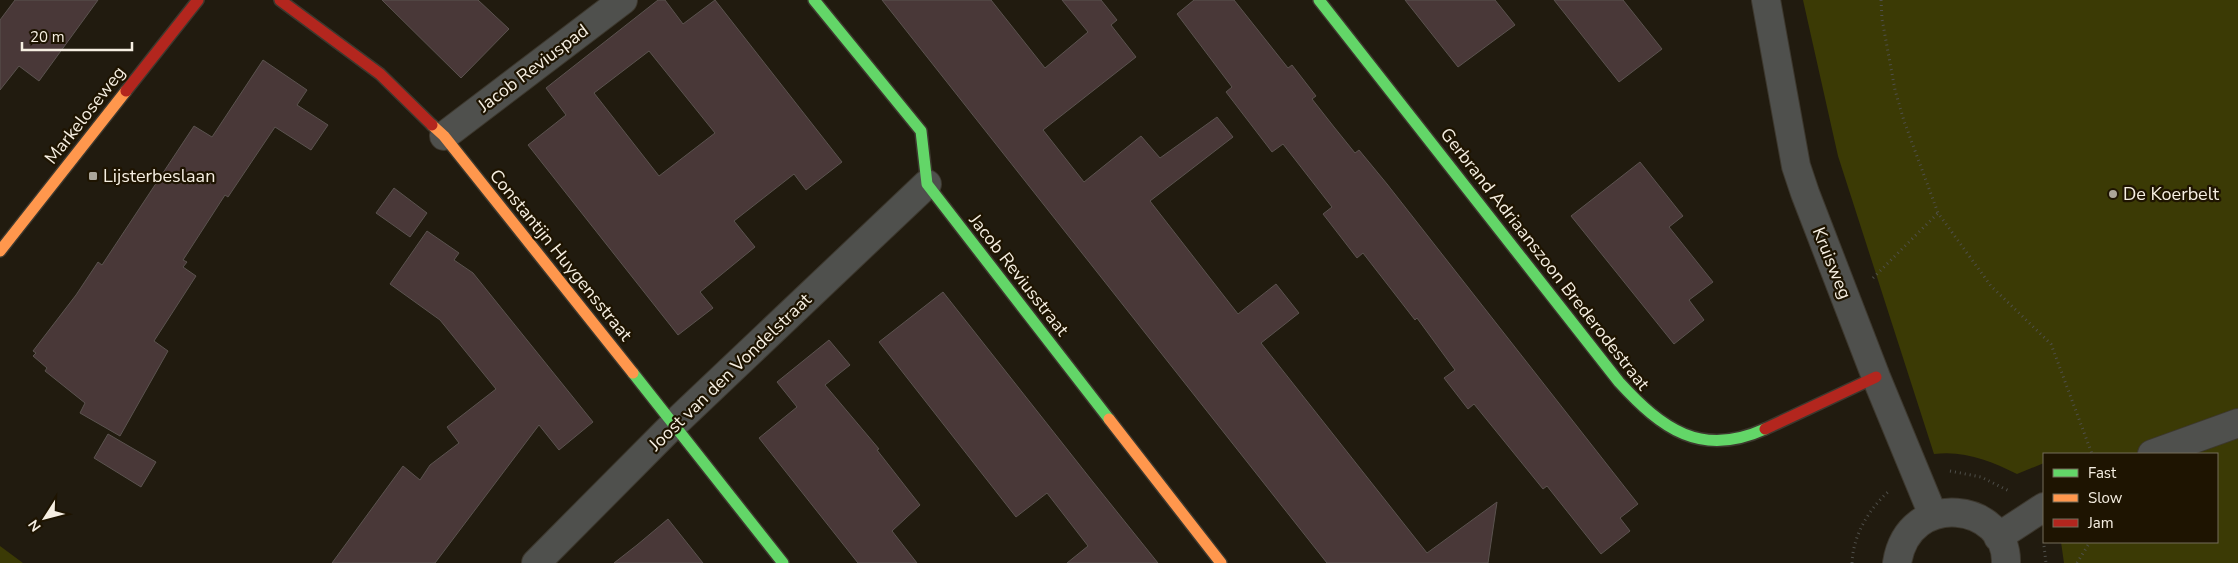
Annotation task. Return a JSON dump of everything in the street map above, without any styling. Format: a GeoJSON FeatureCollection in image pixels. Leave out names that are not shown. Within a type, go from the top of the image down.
{"type":"FeatureCollection","features":[{"type":"Feature","properties":{"kind":"street","name":"Markeloseweg"},"geometry":{"type":"LineString","coordinates":[[0,251],[198,0]]}},
{"type":"Feature","properties":{"kind":"street","name":"Constantijn Huygensstraat"},"geometry":{"type":"LineString","coordinates":[[280,0],[380,74],[444,136],[674,424],[782,563]]}},
{"type":"Feature","properties":{"kind":"street","name":"Jacob Reviuspad"},"geometry":{"type":"LineString","coordinates":[[444,136],[622,0]]}},
{"type":"Feature","properties":{"kind":"street"},"geometry":{"type":"LineString","coordinates":[[814,0],[921,130],[927,184]]}},
{"type":"Feature","properties":{"kind":"street","name":"Gerbrand Adriaanszoon Brederodestraat"},"geometry":{"type":"LineString","coordinates":[[1319,0],[1618,382],[1640,406],[1665,424],[1679,433],[1702,439],[1728,441],[1751,435],[1876,377]]}},
{"type":"Feature","properties":{"kind":"street","name":"Kruisweg"},"geometry":{"type":"LineString","coordinates":[[1766,0],[1796,166],[1816,226],[1876,377],[1919,476],[1933,515]]}},
{"type":"Feature","properties":{"kind":"street","name":"Joost van den Vondelstraat"},"geometry":{"type":"LineString","coordinates":[[536,563],[674,424],[927,184]]}},
{"type":"Feature","properties":{"kind":"street","name":"Jacob Reviusstraat"},"geometry":{"type":"LineString","coordinates":[[927,184],[1220,563]]}},
{"type":"Feature","properties":{"kind":"street"},"geometry":{"type":"LineString","coordinates":[[2155,453],[2238,423]]}},
{"type":"Feature","properties":{"kind":"street"},"geometry":{"type":"LineString","coordinates":[[1998,536],[2043,507]]}},
{"type":"Feature","properties":{"kind":"street"},"geometry":{"type":"LineString","coordinates":[[1897,563],[1903,542],[1916,525],[1933,515],[1948,512],[1964,513],[1978,519],[1998,536],[2006,563]]}},
{"type":"Feature","properties":{"kind":"path"},"geometry":{"type":"LineString","coordinates":[[1881,0],[1882,19],[1895,90],[1904,121],[1938,214],[1991,286],[2051,344],[2092,453]]}},
{"type":"Feature","properties":{"kind":"path"},"geometry":{"type":"LineString","coordinates":[[1848,303],[1938,214]]}},
{"type":"Feature","properties":{"kind":"path"},"geometry":{"type":"LineString","coordinates":[[1852,563],[1856,539],[1874,507],[1902,483],[1919,476]]}},
{"type":"Feature","properties":{"kind":"path"},"geometry":{"type":"LineString","coordinates":[[2077,563],[2089,543]]}},
{"type":"Feature","properties":{"kind":"shaded area","name":"De Koerbelt"},"geometry":{"type":"Polygon","coordinates":[[[1803,0],[2238,0],[2238,563],[2064,563],[2061,543],[2218,543],[2218,453],[2043,453],[2043,463],[2017,474],[1967,455],[1934,454],[1838,156],[1803,0]]]}},
{"type":"Feature","properties":{"kind":"shaded area"},"geometry":{"type":"Polygon","coordinates":[[[0,546],[23,563],[0,563],[0,546]]]}},
{"type":"Feature","properties":{"kind":"building"},"geometry":{"type":"Polygon","coordinates":[[[15,0],[98,0],[39,81],[19,66],[0,90],[0,20],[15,0]]]}},
{"type":"Feature","properties":{"kind":"building"},"geometry":{"type":"Polygon","coordinates":[[[382,0],[478,0],[509,29],[461,78],[382,0]]]}},
{"type":"Feature","properties":{"kind":"building"},"geometry":{"type":"Polygon","coordinates":[[[658,0],[665,0],[683,24],[715,0],[842,162],[806,190],[794,174],[734,221],[755,247],[700,292],[713,308],[678,335],[528,145],[566,115],[546,88],[658,0]],[[649,51],[594,93],[659,176],[715,133],[649,51]]]}},
{"type":"Feature","properties":{"kind":"building"},"geometry":{"type":"Polygon","coordinates":[[[882,0],[991,0],[1045,68],[1088,32],[1062,0],[1101,0],[1117,20],[1111,25],[1136,57],[1043,130],[1084,182],[1141,136],[1160,158],[1217,117],[1233,137],[1150,201],[1238,314],[1276,284],[1299,313],[1261,343],[1427,553],[1497,502],[1488,563],[1327,563],[882,0]]]}},
{"type":"Feature","properties":{"kind":"building"},"geometry":{"type":"Polygon","coordinates":[[[1194,0],[1234,0],[1288,68],[1292,65],[1316,96],[1312,99],[1334,127],[1355,153],[1359,150],[1387,184],[1638,504],[1620,518],[1630,531],[1601,554],[1547,486],[1543,489],[1474,404],[1468,409],[1444,378],[1455,370],[1417,318],[1415,320],[1363,253],[1357,258],[1323,214],[1332,207],[1283,144],[1272,152],[1226,92],[1232,87],[1177,14],[1194,0]]]}},
{"type":"Feature","properties":{"kind":"building"},"geometry":{"type":"Polygon","coordinates":[[[1405,0],[1495,0],[1515,25],[1458,67],[1405,0]]]}},
{"type":"Feature","properties":{"kind":"building"},"geometry":{"type":"Polygon","coordinates":[[[1554,0],[1623,0],[1662,49],[1619,82],[1554,0]]]}},
{"type":"Feature","properties":{"kind":"building"},"geometry":{"type":"Polygon","coordinates":[[[263,60],[307,90],[297,105],[328,125],[311,150],[275,127],[228,197],[225,195],[183,260],[187,262],[183,267],[196,276],[154,341],[168,351],[120,436],[80,413],[85,403],[45,371],[47,368],[33,356],[36,353],[33,351],[76,295],[98,262],[102,265],[194,126],[212,137],[263,60]]]}},
{"type":"Feature","properties":{"kind":"building"},"geometry":{"type":"Polygon","coordinates":[[[1640,162],[1683,216],[1669,227],[1713,282],[1689,300],[1704,320],[1674,344],[1571,216],[1640,162]]]}},
{"type":"Feature","properties":{"kind":"building"},"geometry":{"type":"Polygon","coordinates":[[[394,188],[427,213],[410,237],[376,213],[394,188]]]}},
{"type":"Feature","properties":{"kind":"building"},"geometry":{"type":"Polygon","coordinates":[[[427,231],[459,253],[454,260],[473,273],[593,422],[559,450],[539,425],[435,563],[332,563],[403,466],[420,480],[430,465],[459,443],[447,427],[496,389],[440,320],[390,284],[427,231]]]}},
{"type":"Feature","properties":{"kind":"building"},"geometry":{"type":"Polygon","coordinates":[[[943,292],[1158,563],[1067,563],[1088,546],[1047,493],[1016,517],[879,342],[943,292]]]}},
{"type":"Feature","properties":{"kind":"building"},"geometry":{"type":"Polygon","coordinates":[[[829,340],[850,365],[825,385],[879,449],[877,450],[920,505],[892,531],[917,563],[858,563],[759,438],[797,407],[777,382],[829,340]]]}},
{"type":"Feature","properties":{"kind":"building"},"geometry":{"type":"Polygon","coordinates":[[[108,434],[156,462],[141,487],[94,458],[108,434]]]}},
{"type":"Feature","properties":{"kind":"building"},"geometry":{"type":"Polygon","coordinates":[[[668,519],[703,563],[614,563],[637,545],[668,519]]]}},
{"type":"Feature","properties":{"kind":"traffic: fast"},"geometry":{"type":"LineString","coordinates":[[814,0],[921,131],[927,184],[1109,419]]}},
{"type":"Feature","properties":{"kind":"traffic: fast"},"geometry":{"type":"LineString","coordinates":[[1319,0],[1619,382],[1635,399],[1667,425],[1684,434],[1702,439],[1721,440],[1742,437],[1765,429]]}},
{"type":"Feature","properties":{"kind":"traffic: fast"},"geometry":{"type":"LineString","coordinates":[[633,373],[783,563]]}},
{"type":"Feature","properties":{"kind":"traffic: slow"},"geometry":{"type":"LineString","coordinates":[[0,251],[126,91]]}},
{"type":"Feature","properties":{"kind":"traffic: slow"},"geometry":{"type":"LineString","coordinates":[[432,125],[444,136],[633,373]]}},
{"type":"Feature","properties":{"kind":"traffic: slow"},"geometry":{"type":"LineString","coordinates":[[1109,419],[1221,563]]}},
{"type":"Feature","properties":{"kind":"traffic: jam"},"geometry":{"type":"LineString","coordinates":[[126,91],[198,0]]}},
{"type":"Feature","properties":{"kind":"traffic: jam"},"geometry":{"type":"LineString","coordinates":[[280,0],[380,74],[432,125]]}},
{"type":"Feature","properties":{"kind":"traffic: jam"},"geometry":{"type":"LineString","coordinates":[[1765,429],[1876,377]]}},
{"type":"Feature","properties":{"kind":"place","name":"Lijsterbeslaan"},"geometry":{"type":"Point","coordinates":[93,176]}},
{"type":"Feature","properties":{"kind":"place","name":"De Koerbelt"},"geometry":{"type":"Point","coordinates":[2113,194]}}]}
